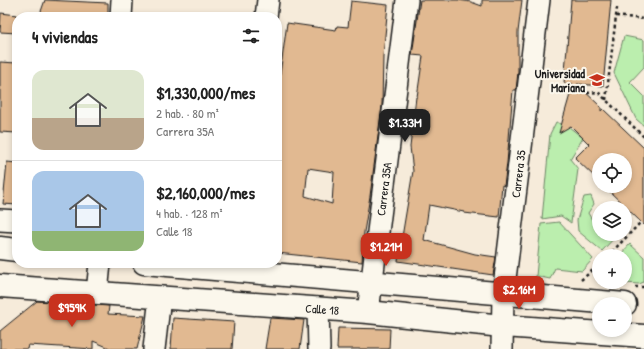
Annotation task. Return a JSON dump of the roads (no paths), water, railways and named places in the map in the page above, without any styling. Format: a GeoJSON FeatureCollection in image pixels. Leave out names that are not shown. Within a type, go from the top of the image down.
{"type":"FeatureCollection","features":[{"type":"Feature","properties":{"kind":"main road"},"geometry":{"type":"LineString","coordinates":[[0,248],[12,249]]}},
{"type":"Feature","properties":{"kind":"main road"},"geometry":{"type":"LineString","coordinates":[[246,268],[371,283],[592,302]]}},
{"type":"Feature","properties":{"kind":"main road","name":"Calle 18"},"geometry":{"type":"LineString","coordinates":[[4,289],[97,293],[318,308],[502,326],[644,336]]}},
{"type":"Feature","properties":{"kind":"main road"},"geometry":{"type":"LineString","coordinates":[[632,305],[644,306]]}},
{"type":"Feature","properties":{"kind":"street"},"geometry":{"type":"LineString","coordinates":[[121,12],[122,0]]}},
{"type":"Feature","properties":{"kind":"street"},"geometry":{"type":"LineString","coordinates":[[267,12],[268,0]]}},
{"type":"Feature","properties":{"kind":"street","name":"Carrera 35A"},"geometry":{"type":"LineString","coordinates":[[368,312],[407,0]]}},
{"type":"Feature","properties":{"kind":"street","name":"Carrera 35"},"geometry":{"type":"LineString","coordinates":[[502,349],[503,295],[539,0]]}},
{"type":"Feature","properties":{"kind":"street"},"geometry":{"type":"LineString","coordinates":[[0,220],[12,221]]}},
{"type":"Feature","properties":{"kind":"street"},"geometry":{"type":"LineString","coordinates":[[97,293],[100,268]]}},
{"type":"Feature","properties":{"kind":"street"},"geometry":{"type":"LineString","coordinates":[[154,349],[160,297]]}},
{"type":"Feature","properties":{"kind":"street"},"geometry":{"type":"LineString","coordinates":[[318,308],[318,349]]}},
{"type":"Feature","properties":{"kind":"place","name":"Universidad Mariana"},"geometry":{"type":"Point","coordinates":[597,80]}}]}
